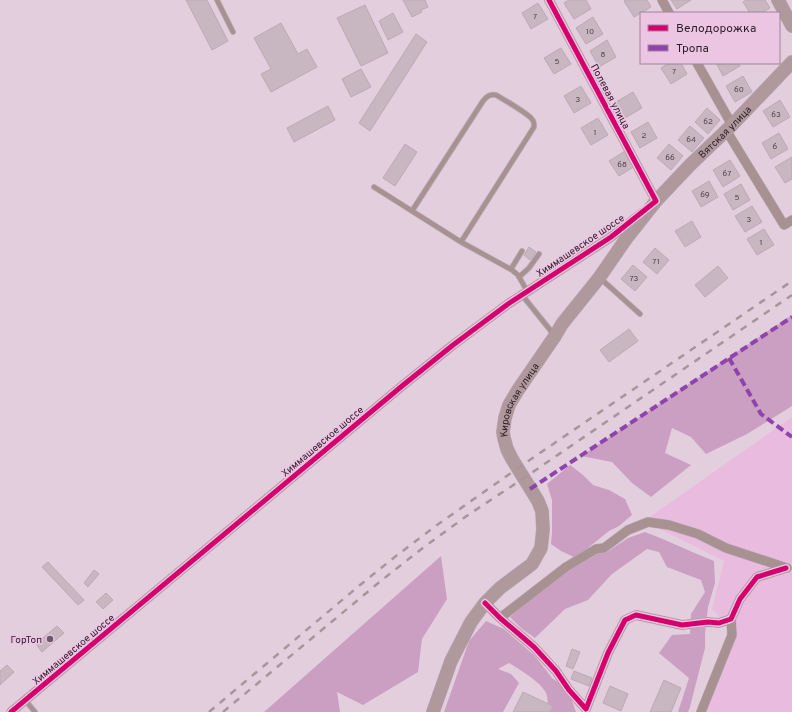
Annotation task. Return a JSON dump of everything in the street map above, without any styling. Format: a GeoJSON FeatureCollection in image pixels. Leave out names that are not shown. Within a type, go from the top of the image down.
{"type":"FeatureCollection","features":[{"type":"Feature","properties":{"kind":"main road"},"geometry":{"type":"LineString","coordinates":[[778,0],[792,26]]}},
{"type":"Feature","properties":{"kind":"main road","name":"Вятская улица"},"geometry":{"type":"LineString","coordinates":[[656,201],[792,62]]}},
{"type":"Feature","properties":{"kind":"main road","name":"Кировская улица"},"geometry":{"type":"LineString","coordinates":[[433,712],[451,661],[471,622],[484,603],[500,588],[532,564],[541,548],[543,529],[542,511],[538,501],[512,459],[504,438],[503,432],[505,418],[509,405],[562,324],[599,278],[626,239],[656,201]]}},
{"type":"Feature","properties":{"kind":"street","name":"Полевая улица"},"geometry":{"type":"LineString","coordinates":[[549,0],[656,201]]}},
{"type":"Feature","properties":{"kind":"street"},"geometry":{"type":"LineString","coordinates":[[662,0],[668,12]]}},
{"type":"Feature","properties":{"kind":"street"},"geometry":{"type":"LineString","coordinates":[[697,64],[729,128],[788,222]]}},
{"type":"Feature","properties":{"kind":"street","name":"Химмашевское шоссе"},"geometry":{"type":"LineString","coordinates":[[12,712],[453,345],[524,293],[611,237],[656,201]]}},
{"type":"Feature","properties":{"kind":"street"},"geometry":{"type":"LineString","coordinates":[[500,618],[566,567],[596,549],[604,548],[628,530],[648,522],[698,534],[726,548],[789,569]]}},
{"type":"Feature","properties":{"kind":"street"},"geometry":{"type":"LineString","coordinates":[[701,712],[732,635],[731,619],[740,599],[757,577],[789,569]]}},
{"type":"Feature","properties":{"kind":"street"},"geometry":{"type":"LineString","coordinates":[[484,603],[534,647],[556,671],[569,690],[586,709],[608,653],[625,620],[636,615],[682,625],[719,622],[731,619]]}},
{"type":"Feature","properties":{"kind":"lane"},"geometry":{"type":"LineString","coordinates":[[217,0],[233,32]]}},
{"type":"Feature","properties":{"kind":"lane"},"geometry":{"type":"LineString","coordinates":[[412,211],[488,95],[496,95],[527,114],[532,119],[534,127],[461,242]]}},
{"type":"Feature","properties":{"kind":"lane"},"geometry":{"type":"LineString","coordinates":[[374,187],[461,242],[511,269],[518,275],[524,293],[555,336]]}},
{"type":"Feature","properties":{"kind":"lane"},"geometry":{"type":"LineString","coordinates":[[511,269],[522,251]]}},
{"type":"Feature","properties":{"kind":"lane"},"geometry":{"type":"LineString","coordinates":[[519,277],[529,268],[539,254]]}},
{"type":"Feature","properties":{"kind":"lane"},"geometry":{"type":"LineString","coordinates":[[599,278],[640,314]]}},
{"type":"Feature","properties":{"kind":"lane"},"geometry":{"type":"LineString","coordinates":[[25,700],[35,712]]}},
{"type":"Feature","properties":{"kind":"shaded area"},"geometry":{"type":"Polygon","coordinates":[[[792,315],[792,406],[747,434],[706,454],[691,437],[672,428],[665,453],[691,465],[651,497],[632,483],[612,462],[581,456],[792,315]]]}},
{"type":"Feature","properties":{"kind":"shaded area"},"geometry":{"type":"Polygon","coordinates":[[[792,417],[792,712],[702,712],[735,633],[712,609],[724,561],[644,521],[792,417]]]}},
{"type":"Feature","properties":{"kind":"shaded area"},"geometry":{"type":"Polygon","coordinates":[[[570,465],[593,485],[609,490],[625,499],[632,515],[589,547],[578,559],[561,551],[551,544],[552,500],[547,484],[570,465]]]}},
{"type":"Feature","properties":{"kind":"shaded area"},"geometry":{"type":"Polygon","coordinates":[[[645,532],[714,561],[715,583],[708,607],[705,648],[688,712],[678,712],[689,678],[659,653],[672,635],[690,634],[691,614],[705,592],[701,580],[667,567],[659,552],[647,549],[612,574],[588,600],[565,609],[535,638],[522,629],[510,617],[570,570],[597,554],[607,552],[628,538],[645,532]]]}},
{"type":"Feature","properties":{"kind":"shaded area"},"geometry":{"type":"Polygon","coordinates":[[[441,556],[447,599],[422,639],[418,672],[363,705],[337,692],[340,712],[264,712],[441,556]]]}},
{"type":"Feature","properties":{"kind":"shaded area"},"geometry":{"type":"Polygon","coordinates":[[[486,621],[504,629],[535,656],[552,678],[568,689],[576,712],[548,712],[546,693],[540,685],[509,663],[498,669],[511,674],[519,683],[503,712],[444,712],[469,641],[486,621]]]}},
{"type":"Feature","properties":{"kind":"building"},"geometry":{"type":"Polygon","coordinates":[[[186,0],[207,0],[228,41],[212,50],[186,0]]]}},
{"type":"Feature","properties":{"kind":"building"},"geometry":{"type":"Polygon","coordinates":[[[403,0],[425,0],[428,7],[412,17],[403,0]]]}},
{"type":"Feature","properties":{"kind":"building"},"geometry":{"type":"Polygon","coordinates":[[[569,0],[586,0],[591,9],[574,19],[564,3],[569,0]]]}},
{"type":"Feature","properties":{"kind":"building"},"geometry":{"type":"Polygon","coordinates":[[[647,0],[651,7],[640,12],[634,17],[624,1],[647,0]]]}},
{"type":"Feature","properties":{"kind":"building"},"geometry":{"type":"Polygon","coordinates":[[[671,0],[691,0],[677,9],[671,0]]]}},
{"type":"Feature","properties":{"kind":"building"},"geometry":{"type":"Polygon","coordinates":[[[746,0],[765,0],[770,8],[763,12],[749,12],[743,2],[746,0]]]}},
{"type":"Feature","properties":{"kind":"building"},"geometry":{"type":"Polygon","coordinates":[[[538,3],[548,19],[531,29],[522,13],[538,3]]]}},
{"type":"Feature","properties":{"kind":"building"},"geometry":{"type":"Polygon","coordinates":[[[365,5],[388,53],[361,66],[337,18],[365,5]]]}},
{"type":"Feature","properties":{"kind":"building"},"geometry":{"type":"Polygon","coordinates":[[[393,13],[403,32],[388,40],[379,21],[393,13]]]}},
{"type":"Feature","properties":{"kind":"building"},"geometry":{"type":"Polygon","coordinates":[[[593,17],[603,34],[586,44],[576,28],[593,17]]]}},
{"type":"Feature","properties":{"kind":"building"},"geometry":{"type":"Polygon","coordinates":[[[281,23],[298,54],[307,49],[317,67],[271,92],[261,74],[271,69],[254,38],[281,23]]]}},
{"type":"Feature","properties":{"kind":"building"},"geometry":{"type":"Polygon","coordinates":[[[416,34],[427,42],[370,131],[359,123],[416,34]]]}},
{"type":"Feature","properties":{"kind":"building"},"geometry":{"type":"Polygon","coordinates":[[[607,40],[616,57],[599,67],[590,51],[607,40]]]}},
{"type":"Feature","properties":{"kind":"building"},"geometry":{"type":"Polygon","coordinates":[[[561,48],[571,64],[554,74],[544,58],[561,48]]]}},
{"type":"Feature","properties":{"kind":"building"},"geometry":{"type":"Polygon","coordinates":[[[667,64],[682,64],[687,74],[671,84],[661,68],[667,64]]]}},
{"type":"Feature","properties":{"kind":"building"},"geometry":{"type":"Polygon","coordinates":[[[717,64],[739,64],[740,66],[723,76],[717,64]]]}},
{"type":"Feature","properties":{"kind":"building"},"geometry":{"type":"Polygon","coordinates":[[[361,69],[371,87],[351,97],[342,79],[361,69]]]}},
{"type":"Feature","properties":{"kind":"building"},"geometry":{"type":"Polygon","coordinates":[[[743,76],[752,92],[735,102],[726,86],[743,76]]]}},
{"type":"Feature","properties":{"kind":"building"},"geometry":{"type":"Polygon","coordinates":[[[581,86],[591,103],[574,113],[564,96],[581,86]]]}},
{"type":"Feature","properties":{"kind":"building"},"geometry":{"type":"Polygon","coordinates":[[[633,92],[642,108],[625,118],[616,102],[633,92]]]}},
{"type":"Feature","properties":{"kind":"building"},"geometry":{"type":"Polygon","coordinates":[[[780,100],[790,117],[773,127],[763,111],[780,100]]]}},
{"type":"Feature","properties":{"kind":"building"},"geometry":{"type":"Polygon","coordinates":[[[328,106],[335,120],[294,142],[287,128],[328,106]]]}},
{"type":"Feature","properties":{"kind":"building"},"geometry":{"type":"Polygon","coordinates":[[[707,108],[720,120],[708,134],[695,122],[707,108]]]}},
{"type":"Feature","properties":{"kind":"building"},"geometry":{"type":"Polygon","coordinates":[[[598,118],[608,135],[591,145],[581,128],[598,118]]]}},
{"type":"Feature","properties":{"kind":"building"},"geometry":{"type":"Polygon","coordinates":[[[648,122],[657,138],[640,148],[631,132],[648,122]]]}},
{"type":"Feature","properties":{"kind":"building"},"geometry":{"type":"Polygon","coordinates":[[[690,126],[704,138],[692,152],[678,140],[690,126]]]}},
{"type":"Feature","properties":{"kind":"building"},"geometry":{"type":"Polygon","coordinates":[[[779,133],[788,149],[771,159],[762,143],[779,133]]]}},
{"type":"Feature","properties":{"kind":"building"},"geometry":{"type":"Polygon","coordinates":[[[405,144],[417,152],[395,186],[383,178],[405,144]]]}},
{"type":"Feature","properties":{"kind":"building"},"geometry":{"type":"Polygon","coordinates":[[[669,144],[683,156],[671,170],[657,158],[669,144]]]}},
{"type":"Feature","properties":{"kind":"building"},"geometry":{"type":"Polygon","coordinates":[[[625,151],[635,166],[619,176],[609,161],[625,151]]]}},
{"type":"Feature","properties":{"kind":"building"},"geometry":{"type":"Polygon","coordinates":[[[792,157],[792,179],[785,183],[775,167],[792,157]]]}},
{"type":"Feature","properties":{"kind":"building"},"geometry":{"type":"Polygon","coordinates":[[[730,160],[740,176],[723,187],[713,170],[730,160]]]}},
{"type":"Feature","properties":{"kind":"building"},"geometry":{"type":"Polygon","coordinates":[[[709,181],[718,197],[701,207],[692,191],[709,181]]]}},
{"type":"Feature","properties":{"kind":"building"},"geometry":{"type":"Polygon","coordinates":[[[741,184],[750,200],[733,210],[724,194],[741,184]]]}},
{"type":"Feature","properties":{"kind":"building"},"geometry":{"type":"Polygon","coordinates":[[[752,206],[762,222],[745,232],[735,216],[752,206]]]}},
{"type":"Feature","properties":{"kind":"building"},"geometry":{"type":"Polygon","coordinates":[[[692,221],[701,237],[685,247],[675,231],[692,221]]]}},
{"type":"Feature","properties":{"kind":"building"},"geometry":{"type":"Polygon","coordinates":[[[764,229],[774,245],[757,255],[747,239],[764,229]]]}},
{"type":"Feature","properties":{"kind":"building"},"geometry":{"type":"Polygon","coordinates":[[[529,247],[536,252],[530,260],[524,255],[529,247]]]}},
{"type":"Feature","properties":{"kind":"building"},"geometry":{"type":"Polygon","coordinates":[[[655,248],[669,260],[657,274],[643,262],[655,248]]]}},
{"type":"Feature","properties":{"kind":"building"},"geometry":{"type":"Polygon","coordinates":[[[633,265],[647,277],[635,291],[621,279],[633,265]]]}},
{"type":"Feature","properties":{"kind":"building"},"geometry":{"type":"Polygon","coordinates":[[[718,266],[728,278],[705,297],[695,285],[718,266]]]}},
{"type":"Feature","properties":{"kind":"building"},"geometry":{"type":"Polygon","coordinates":[[[629,329],[638,341],[609,362],[600,350],[629,329]]]}},
{"type":"Feature","properties":{"kind":"building"},"geometry":{"type":"Polygon","coordinates":[[[48,562],[84,600],[78,605],[42,567],[48,562]]]}},
{"type":"Feature","properties":{"kind":"building"},"geometry":{"type":"Polygon","coordinates":[[[94,570],[99,574],[88,587],[84,583],[94,570]]]}},
{"type":"Feature","properties":{"kind":"building"},"geometry":{"type":"Polygon","coordinates":[[[106,593],[113,600],[103,609],[96,602],[106,593]]]}},
{"type":"Feature","properties":{"kind":"building","name":"ГорТоп"},"geometry":{"type":"Polygon","coordinates":[[[57,626],[64,633],[42,652],[36,644],[57,626]]]}},
{"type":"Feature","properties":{"kind":"building"},"geometry":{"type":"Polygon","coordinates":[[[572,649],[580,652],[573,669],[566,666],[572,649]]]}},
{"type":"Feature","properties":{"kind":"building"},"geometry":{"type":"Polygon","coordinates":[[[7,665],[14,672],[0,685],[0,671],[7,665]]]}},
{"type":"Feature","properties":{"kind":"building"},"geometry":{"type":"Polygon","coordinates":[[[574,671],[592,678],[589,686],[571,679],[574,671]]]}},
{"type":"Feature","properties":{"kind":"building"},"geometry":{"type":"Polygon","coordinates":[[[664,680],[681,688],[671,712],[650,712],[664,680]]]}},
{"type":"Feature","properties":{"kind":"building"},"geometry":{"type":"Polygon","coordinates":[[[610,686],[628,694],[621,711],[603,703],[610,686]]]}},
{"type":"Feature","properties":{"kind":"building"},"geometry":{"type":"Polygon","coordinates":[[[523,692],[553,706],[550,712],[513,712],[523,692]]]}},
{"type":"Feature","properties":{"kind":"railway"},"geometry":{"type":"LineString","coordinates":[[209,712],[360,585],[437,525],[792,281]]}},
{"type":"Feature","properties":{"kind":"railway"},"geometry":{"type":"LineString","coordinates":[[223,712],[424,547],[468,515],[792,295]]}},
{"type":"Feature","properties":{"kind":"marked path"},"geometry":{"type":"LineString","coordinates":[[530,489],[792,317]]}},
{"type":"Feature","properties":{"kind":"marked path"},"geometry":{"type":"LineString","coordinates":[[729,358],[761,414],[792,437]]}},
{"type":"Feature","properties":{"kind":"cycle path"},"geometry":{"type":"LineString","coordinates":[[11,712],[453,345],[508,304],[611,237],[656,201],[549,0]]}},
{"type":"Feature","properties":{"kind":"cycle path"},"geometry":{"type":"LineString","coordinates":[[485,603],[534,647],[556,671],[569,690],[586,709],[608,653],[625,620],[636,615],[682,625],[708,622],[719,623],[731,619],[740,599],[757,577],[786,568]]}},
{"type":"Feature","properties":{"kind":"place","name":"ГорТоп"},"geometry":{"type":"Point","coordinates":[50,639]}}]}
